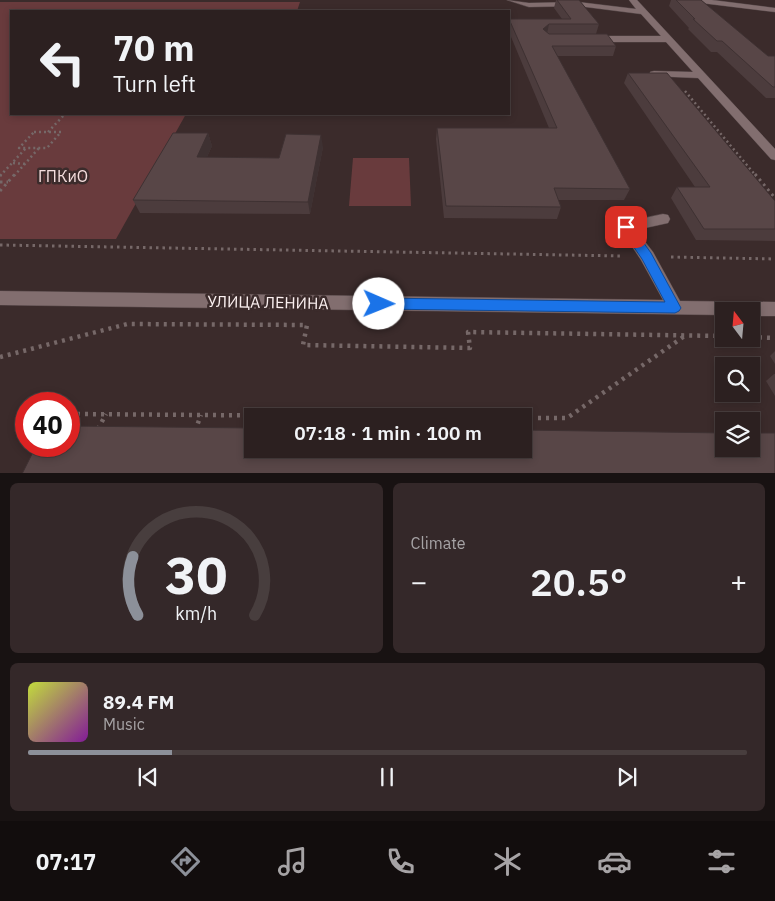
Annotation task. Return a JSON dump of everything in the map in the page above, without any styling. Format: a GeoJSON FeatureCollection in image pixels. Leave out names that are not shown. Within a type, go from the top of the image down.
{"type":"FeatureCollection","features":[{"type":"Feature","properties":{"kind":"street"},"geometry":{"type":"LineString","coordinates":[[511,0],[529,5],[578,4],[645,12]]}},
{"type":"Feature","properties":{"kind":"street"},"geometry":{"type":"LineString","coordinates":[[633,0],[775,156]]}},
{"type":"Feature","properties":{"kind":"street"},"geometry":{"type":"LineString","coordinates":[[693,0],[775,10]]}},
{"type":"Feature","properties":{"kind":"street"},"geometry":{"type":"LineString","coordinates":[[583,39],[668,39]]}},
{"type":"Feature","properties":{"kind":"street"},"geometry":{"type":"LineString","coordinates":[[654,74],[702,75]]}},
{"type":"Feature","properties":{"kind":"street"},"geometry":{"type":"LineString","coordinates":[[663,218],[626,227],[647,256],[675,308]]}},
{"type":"Feature","properties":{"kind":"street","name":"УЛИЦА ЛЕНИНА"},"geometry":{"type":"LineString","coordinates":[[2,301],[775,309]]}},
{"type":"Feature","properties":{"kind":"path"},"geometry":{"type":"LineString","coordinates":[[671,74],[775,198]]}},
{"type":"Feature","properties":{"kind":"path"},"geometry":{"type":"LineString","coordinates":[[48,132],[64,115]]}},
{"type":"Feature","properties":{"kind":"path"},"geometry":{"type":"LineString","coordinates":[[34,132],[48,132],[61,132],[47,148],[19,148],[34,132]]}},
{"type":"Feature","properties":{"kind":"path"},"geometry":{"type":"LineString","coordinates":[[0,176],[26,148]]}},
{"type":"Feature","properties":{"kind":"path"},"geometry":{"type":"LineString","coordinates":[[0,192],[40,148]]}},
{"type":"Feature","properties":{"kind":"path"},"geometry":{"type":"LineString","coordinates":[[12,163],[26,164]]}},
{"type":"Feature","properties":{"kind":"path"},"geometry":{"type":"LineString","coordinates":[[0,182],[8,182]]}},
{"type":"Feature","properties":{"kind":"path"},"geometry":{"type":"LineString","coordinates":[[0,245],[775,259]]}},
{"type":"Feature","properties":{"kind":"path"},"geometry":{"type":"LineString","coordinates":[[0,357],[127,324],[307,325],[303,345],[470,348],[468,332],[715,336]]}},
{"type":"Feature","properties":{"kind":"path"},"geometry":{"type":"LineString","coordinates":[[532,418],[567,418],[686,335]]}},
{"type":"Feature","properties":{"kind":"path"},"geometry":{"type":"LineString","coordinates":[[760,337],[775,338]]}},
{"type":"Feature","properties":{"kind":"path"},"geometry":{"type":"LineString","coordinates":[[80,414],[244,416]]}},
{"type":"Feature","properties":{"kind":"path"},"geometry":{"type":"LineString","coordinates":[[95,436],[106,414]]}},
{"type":"Feature","properties":{"kind":"path"},"geometry":{"type":"LineString","coordinates":[[193,437],[201,415]]}},
{"type":"Feature","properties":{"kind":"green space","name":"ГПКиО"},"geometry":{"type":"Polygon","coordinates":[[[0,2],[300,2],[297,10],[10,10],[10,115],[185,115],[116,239],[0,239],[0,2]]]}},
{"type":"Feature","properties":{"kind":"green space"},"geometry":{"type":"Polygon","coordinates":[[[353,158],[409,158],[411,206],[349,206],[353,158]]]}},
{"type":"Feature","properties":{"kind":"building"},"geometry":{"type":"Polygon","coordinates":[[[557,0],[579,0],[599,24],[549,24],[543,29],[549,34],[607,34],[616,46],[552,46],[630,189],[554,188],[561,207],[446,206],[437,128],[557,128],[510,19],[571,19],[557,0]]]}},
{"type":"Feature","properties":{"kind":"building"},"geometry":{"type":"Polygon","coordinates":[[[676,0],[701,0],[768,56],[775,56],[775,87],[722,41],[717,41],[676,0]]]}},
{"type":"Feature","properties":{"kind":"building"},"geometry":{"type":"Polygon","coordinates":[[[628,73],[667,73],[775,201],[775,229],[704,229],[677,187],[710,187],[628,73]]]}},
{"type":"Feature","properties":{"kind":"building"},"geometry":{"type":"Polygon","coordinates":[[[173,133],[208,133],[197,157],[279,158],[286,134],[321,135],[308,202],[133,200],[173,133]]]}},
{"type":"Feature","properties":{"kind":"building"},"geometry":{"type":"Polygon","coordinates":[[[80,426],[244,428],[244,458],[532,458],[532,430],[715,433],[715,457],[760,457],[760,433],[775,433],[775,473],[22,473],[30,457],[80,457],[80,426]]]}},
{"type":"Feature","properties":{"kind":"route"},"geometry":{"type":"LineString","coordinates":[[379,304],[675,308],[647,256],[626,227]]}}]}
